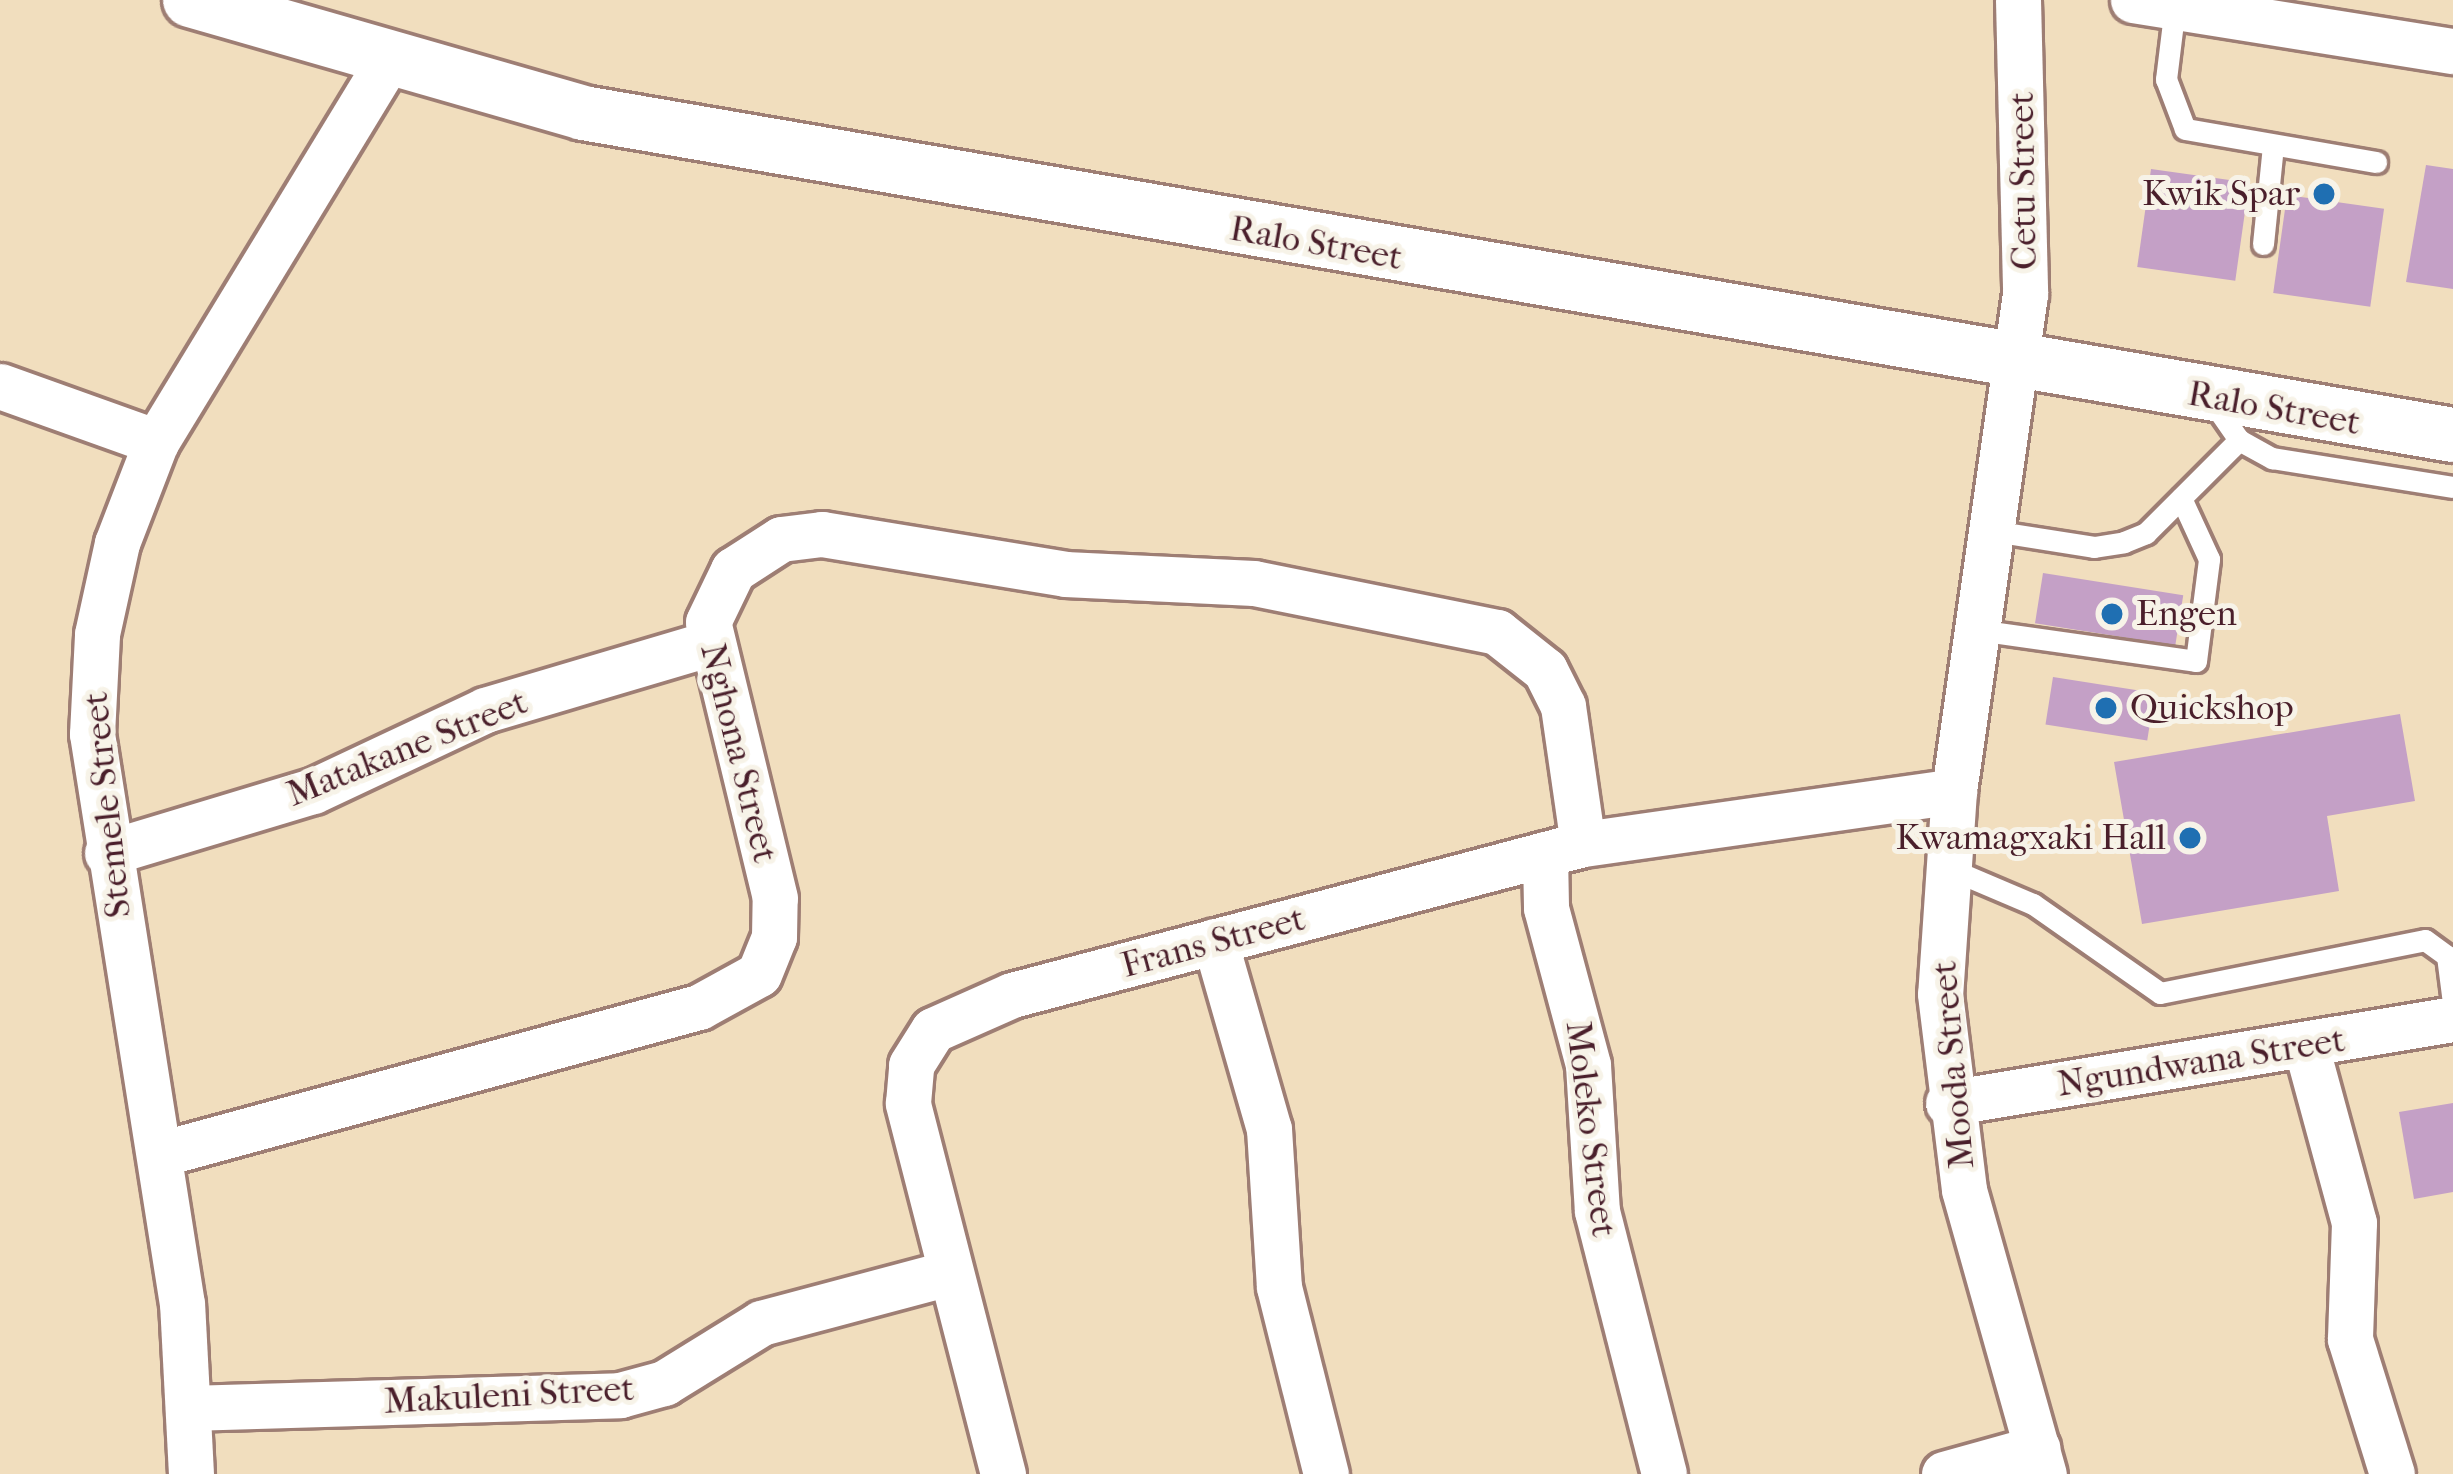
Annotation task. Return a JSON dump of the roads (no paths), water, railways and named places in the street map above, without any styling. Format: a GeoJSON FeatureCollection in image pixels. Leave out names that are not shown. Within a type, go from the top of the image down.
{"type":"FeatureCollection","features":[{"type":"Feature","properties":{"kind":"street","name":"Ralo Street"},"geometry":{"type":"LineString","coordinates":[[190,0],[388,61],[583,113],[2018,362],[2225,419],[2453,435]]}},
{"type":"Feature","properties":{"kind":"street","name":"Cetu Street"},"geometry":{"type":"LineString","coordinates":[[2018,0],[2026,258],[2018,362]]}},
{"type":"Feature","properties":{"kind":"street"},"geometry":{"type":"LineString","coordinates":[[2154,3],[2386,20],[2453,51]]}},
{"type":"Feature","properties":{"kind":"street","name":"Stemele Street"},"geometry":{"type":"LineString","coordinates":[[190,1474],[188,1408],[160,1154],[107,853],[92,734],[97,634],[117,543],[156,442],[388,61]]}},
{"type":"Feature","properties":{"kind":"street","name":"Mooda Street"},"geometry":{"type":"LineString","coordinates":[[2018,362],[1954,790],[1940,994],[1948,1103],[1964,1190],[2040,1461]]}},
{"type":"Feature","properties":{"kind":"street"},"geometry":{"type":"LineString","coordinates":[[0,386],[156,442]]}},
{"type":"Feature","properties":{"kind":"street","name":"Nghona Street"},"geometry":{"type":"LineString","coordinates":[[160,1154],[699,1007],[759,974],[774,938],[775,898],[708,644],[712,605],[733,570],[765,545],[799,535],[1065,574],[1253,583],[1467,622],[1513,641],[1556,690],[1564,849]]}},
{"type":"Feature","properties":{"kind":"street","name":"Matakane Street"},"geometry":{"type":"LineString","coordinates":[[107,853],[331,785],[485,710],[708,644]]}},
{"type":"Feature","properties":{"kind":"street","name":"Frans Street"},"geometry":{"type":"LineString","coordinates":[[1003,1474],[908,1103],[920,1046],[976,1006],[1564,849],[1954,790]]}},
{"type":"Feature","properties":{"kind":"street","name":"Moleko Street"},"geometry":{"type":"LineString","coordinates":[[1564,849],[1546,908],[1588,1065],[1597,1211],[1664,1474]]}},
{"type":"Feature","properties":{"kind":"street"},"geometry":{"type":"LineString","coordinates":[[1215,941],[1269,1130],[1279,1287],[1326,1474]]}},
{"type":"Feature","properties":{"kind":"street","name":"Ngundwana Street"},"geometry":{"type":"LineString","coordinates":[[1948,1103],[2453,1019]]}},
{"type":"Feature","properties":{"kind":"street"},"geometry":{"type":"LineString","coordinates":[[2306,1046],[2354,1223],[2350,1339],[2392,1474]]}},
{"type":"Feature","properties":{"kind":"street","name":"Makuleni Street"},"geometry":{"type":"LineString","coordinates":[[188,1408],[620,1395],[664,1383],[761,1323],[949,1274]]}},
{"type":"Feature","properties":{"kind":"street"},"geometry":{"type":"LineString","coordinates":[[1944,1474],[2040,1461]]}},
{"type":"Feature","properties":{"kind":"lane"},"geometry":{"type":"LineString","coordinates":[[2154,3],[2166,79],[2179,122],[2191,133],[2376,162]]}},
{"type":"Feature","properties":{"kind":"lane"},"geometry":{"type":"LineString","coordinates":[[2263,244],[2273,146]]}},
{"type":"Feature","properties":{"kind":"lane"},"geometry":{"type":"LineString","coordinates":[[1993,531],[2094,547],[2124,542],[2181,498],[2225,419],[2297,466],[2453,487]]}},
{"type":"Feature","properties":{"kind":"lane"},"geometry":{"type":"LineString","coordinates":[[1978,630],[2195,661],[2209,559],[2181,498]]}},
{"type":"Feature","properties":{"kind":"lane"},"geometry":{"type":"LineString","coordinates":[[1947,868],[2014,893],[2160,993],[2426,940],[2446,956],[2453,1003]]}},
{"type":"Feature","properties":{"kind":"place","name":"Kwik Spar"},"geometry":{"type":"Point","coordinates":[2324,194]}},
{"type":"Feature","properties":{"kind":"place","name":"Engen"},"geometry":{"type":"Point","coordinates":[2112,614]}},
{"type":"Feature","properties":{"kind":"place","name":"Quickshop"},"geometry":{"type":"Point","coordinates":[2106,708]}},
{"type":"Feature","properties":{"kind":"place","name":"Kwamagxaki Hall"},"geometry":{"type":"Point","coordinates":[2190,838]}}]}
